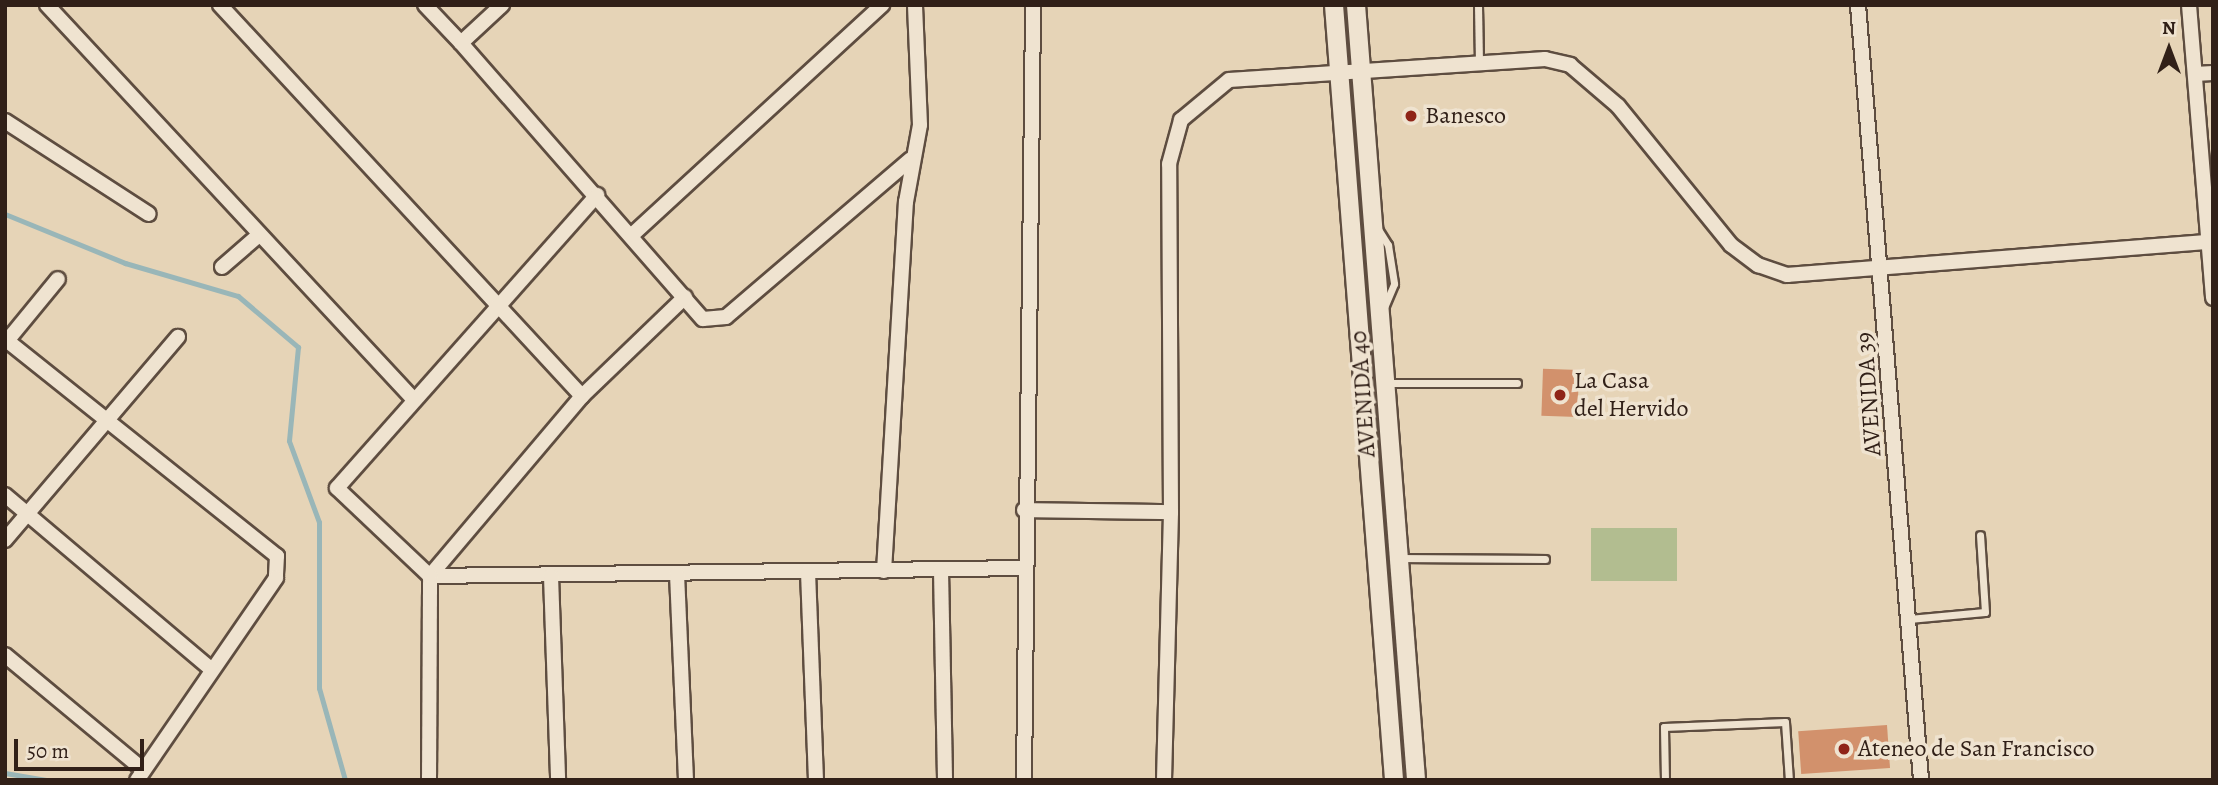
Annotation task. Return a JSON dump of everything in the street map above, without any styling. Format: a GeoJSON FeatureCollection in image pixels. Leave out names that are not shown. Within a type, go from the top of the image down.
{"type":"FeatureCollection","features":[{"type":"Feature","properties":{"kind":"street"},"geometry":{"type":"LineString","coordinates":[[47,5],[414,400]]}},
{"type":"Feature","properties":{"kind":"street"},"geometry":{"type":"LineString","coordinates":[[220,5],[582,396]]}},
{"type":"Feature","properties":{"kind":"street"},"geometry":{"type":"LineString","coordinates":[[425,5],[632,234],[704,319],[726,317],[911,159]]}},
{"type":"Feature","properties":{"kind":"street"},"geometry":{"type":"LineString","coordinates":[[461,43],[502,5]]}},
{"type":"Feature","properties":{"kind":"street"},"geometry":{"type":"LineString","coordinates":[[632,234],[882,5]]}},
{"type":"Feature","properties":{"kind":"street"},"geometry":{"type":"LineString","coordinates":[[884,571],[911,159],[920,125],[921,82],[915,5]]}},
{"type":"Feature","properties":{"kind":"street"},"geometry":{"type":"LineString","coordinates":[[1024,780],[1024,510],[1033,5]]}},
{"type":"Feature","properties":{"kind":"street","name":"AVENIDA 40"},"geometry":{"type":"LineString","coordinates":[[1334,5],[1394,780]]}},
{"type":"Feature","properties":{"kind":"street","name":"AVENIDA 40"},"geometry":{"type":"LineString","coordinates":[[1356,5],[1364,69],[1416,780]]}},
{"type":"Feature","properties":{"kind":"street","name":"AVENIDA 39"},"geometry":{"type":"LineString","coordinates":[[1858,5],[1882,270],[1921,780]]}},
{"type":"Feature","properties":{"kind":"street"},"geometry":{"type":"LineString","coordinates":[[2189,5],[2208,174],[2213,298]]}},
{"type":"Feature","properties":{"kind":"street"},"geometry":{"type":"LineString","coordinates":[[1164,780],[1171,512],[1173,141],[1181,120],[1230,80],[1338,70],[1545,59],[1570,65],[1592,79],[1731,245],[1758,265],[1787,275],[1882,270],[2209,242]]}},
{"type":"Feature","properties":{"kind":"street"},"geometry":{"type":"LineString","coordinates":[[2195,75],[2213,73]]}},
{"type":"Feature","properties":{"kind":"street"},"geometry":{"type":"LineString","coordinates":[[5,121],[149,214]]}},
{"type":"Feature","properties":{"kind":"street"},"geometry":{"type":"LineString","coordinates":[[597,195],[337,488],[430,576],[1024,568]]}},
{"type":"Feature","properties":{"kind":"street"},"geometry":{"type":"LineString","coordinates":[[222,267],[258,235]]}},
{"type":"Feature","properties":{"kind":"street"},"geometry":{"type":"LineString","coordinates":[[5,655],[139,774],[210,668],[276,578],[277,556],[110,418],[6,340],[58,279]]}},
{"type":"Feature","properties":{"kind":"street"},"geometry":{"type":"LineString","coordinates":[[429,780],[430,576],[582,396],[685,297]]}},
{"type":"Feature","properties":{"kind":"street"},"geometry":{"type":"LineString","coordinates":[[5,540],[178,337]]}},
{"type":"Feature","properties":{"kind":"street"},"geometry":{"type":"LineString","coordinates":[[5,495],[210,668]]}},
{"type":"Feature","properties":{"kind":"street"},"geometry":{"type":"LineString","coordinates":[[1024,510],[1171,512]]}},
{"type":"Feature","properties":{"kind":"street"},"geometry":{"type":"LineString","coordinates":[[941,570],[945,780]]}},
{"type":"Feature","properties":{"kind":"street"},"geometry":{"type":"LineString","coordinates":[[808,572],[816,780]]}},
{"type":"Feature","properties":{"kind":"street"},"geometry":{"type":"LineString","coordinates":[[677,574],[685,780]]}},
{"type":"Feature","properties":{"kind":"street"},"geometry":{"type":"LineString","coordinates":[[551,576],[558,780]]}},
{"type":"Feature","properties":{"kind":"lane"},"geometry":{"type":"LineString","coordinates":[[1478,5],[1479,62]]}},
{"type":"Feature","properties":{"kind":"lane"},"geometry":{"type":"LineString","coordinates":[[1386,383],[1517,383]]}},
{"type":"Feature","properties":{"kind":"lane"},"geometry":{"type":"LineString","coordinates":[[1909,619],[1985,612],[1980,535]]}},
{"type":"Feature","properties":{"kind":"lane"},"geometry":{"type":"LineString","coordinates":[[1399,558],[1545,559]]}},
{"type":"Feature","properties":{"kind":"lane"},"geometry":{"type":"LineString","coordinates":[[1665,780],[1664,727],[1785,722],[1789,780]]}},
{"type":"Feature","properties":{"kind":"green space"},"geometry":{"type":"Polygon","coordinates":[[[1591,528],[1677,528],[1677,581],[1591,581],[1591,528]]]}},
{"type":"Feature","properties":{"kind":"building","name":"La Casa del Hervido"},"geometry":{"type":"Polygon","coordinates":[[[1543,369],[1579,370],[1577,417],[1541,416],[1543,369]]]}},
{"type":"Feature","properties":{"kind":"building","name":"Ateneo de San Francisco"},"geometry":{"type":"Polygon","coordinates":[[[1887,725],[1890,768],[1801,774],[1798,731],[1887,725]]]}},
{"type":"Feature","properties":{"kind":"waterway"},"geometry":{"type":"LineString","coordinates":[[5,214],[125,263],[238,296],[298,347],[289,441],[319,522],[319,688],[345,780]]}},
{"type":"Feature","properties":{"kind":"waterway"},"geometry":{"type":"LineString","coordinates":[[5,773],[47,780]]}},
{"type":"Feature","properties":{"kind":"place","name":"Banesco"},"geometry":{"type":"Point","coordinates":[1411,116]}},
{"type":"Feature","properties":{"kind":"place","name":"La Casa del Hervido"},"geometry":{"type":"Point","coordinates":[1560,395]}},
{"type":"Feature","properties":{"kind":"place","name":"Ateneo de San Francisco"},"geometry":{"type":"Point","coordinates":[1844,749]}}]}
